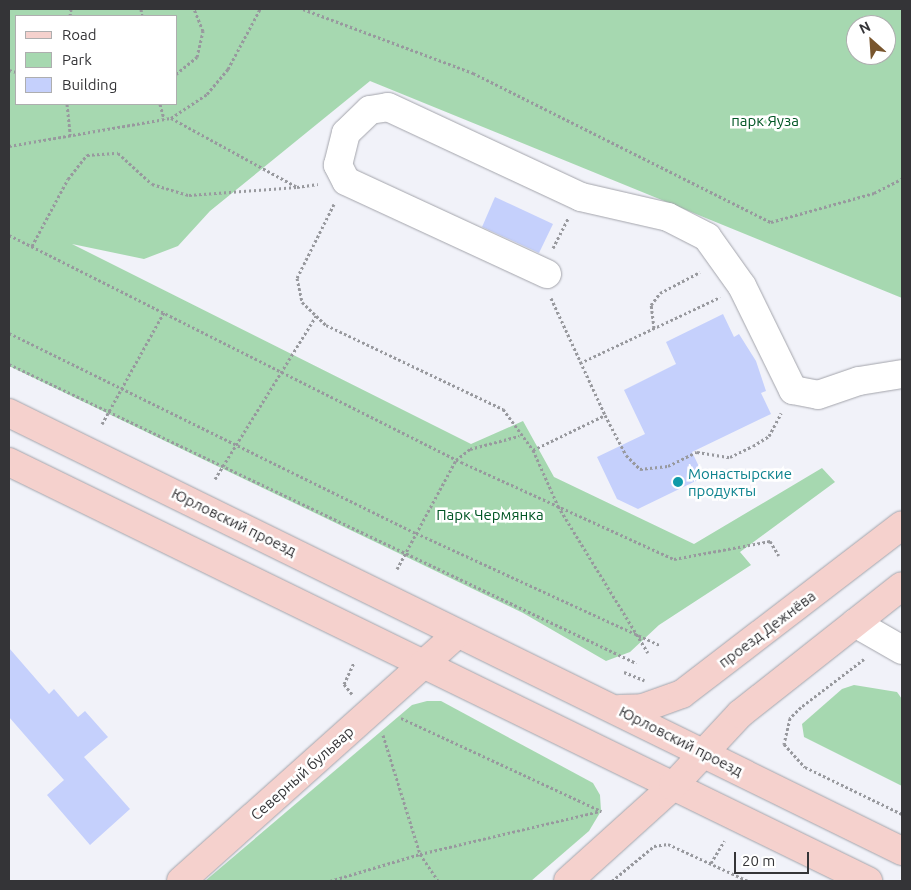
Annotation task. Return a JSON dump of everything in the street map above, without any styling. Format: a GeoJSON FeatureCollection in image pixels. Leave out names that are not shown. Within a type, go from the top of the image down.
{"type":"FeatureCollection","features":[{"type":"Feature","properties":{"kind":"main road","name":"Юрловский проезд"},"geometry":{"type":"LineString","coordinates":[[9,413],[457,634],[620,709],[902,852]]}},
{"type":"Feature","properties":{"kind":"main road"},"geometry":{"type":"LineString","coordinates":[[9,462],[868,881]]}},
{"type":"Feature","properties":{"kind":"main road","name":"проезд Дежнёва"},"geometry":{"type":"LineString","coordinates":[[620,709],[643,708],[682,694],[902,525]]}},
{"type":"Feature","properties":{"kind":"main road"},"geometry":{"type":"LineString","coordinates":[[570,881],[673,786],[763,694],[902,586]]}},
{"type":"Feature","properties":{"kind":"main road"},"geometry":{"type":"LineString","coordinates":[[424,666],[457,634]]}},
{"type":"Feature","properties":{"kind":"main road","name":"Северный бульвар"},"geometry":{"type":"LineString","coordinates":[[181,881],[424,666]]}},
{"type":"Feature","properties":{"kind":"lane"},"geometry":{"type":"LineString","coordinates":[[547,274],[346,181],[338,165],[346,132],[370,110],[388,107],[581,197],[668,217],[707,237],[724,258],[742,286],[793,390],[818,395],[859,381],[902,374]]}},
{"type":"Feature","properties":{"kind":"lane"},"geometry":{"type":"LineString","coordinates":[[855,623],[895,646]]}},
{"type":"Feature","properties":{"kind":"path"},"geometry":{"type":"LineString","coordinates":[[178,72],[197,57],[203,31],[194,9]]}},
{"type":"Feature","properties":{"kind":"path"},"geometry":{"type":"LineString","coordinates":[[9,146],[171,118],[206,94],[228,69],[260,9]]}},
{"type":"Feature","properties":{"kind":"path"},"geometry":{"type":"LineString","coordinates":[[304,9],[472,73],[771,222],[874,193],[902,179]]}},
{"type":"Feature","properties":{"kind":"path"},"geometry":{"type":"LineString","coordinates":[[67,105],[70,135]]}},
{"type":"Feature","properties":{"kind":"path"},"geometry":{"type":"LineString","coordinates":[[160,105],[164,119]]}},
{"type":"Feature","properties":{"kind":"path"},"geometry":{"type":"LineString","coordinates":[[171,118],[297,187]]}},
{"type":"Feature","properties":{"kind":"path"},"geometry":{"type":"LineString","coordinates":[[32,246],[68,180],[87,155],[118,153],[152,184],[189,195],[297,187],[346,181]]}},
{"type":"Feature","properties":{"kind":"path"},"geometry":{"type":"LineString","coordinates":[[346,181],[297,278],[302,302],[326,326],[503,409],[519,436],[533,450],[558,506],[648,653]]}},
{"type":"Feature","properties":{"kind":"path"},"geometry":{"type":"LineString","coordinates":[[581,197],[552,250],[547,274],[557,314],[580,363],[626,454],[640,470],[668,466],[697,452],[730,457],[753,446],[769,436],[793,390]]}},
{"type":"Feature","properties":{"kind":"path"},"geometry":{"type":"LineString","coordinates":[[9,235],[456,460],[674,559],[770,541],[779,556]]}},
{"type":"Feature","properties":{"kind":"path"},"geometry":{"type":"LineString","coordinates":[[654,328],[650,305],[660,293],[724,258]]}},
{"type":"Feature","properties":{"kind":"path"},"geometry":{"type":"LineString","coordinates":[[580,363],[742,286]]}},
{"type":"Feature","properties":{"kind":"path"},"geometry":{"type":"LineString","coordinates":[[102,424],[164,312]]}},
{"type":"Feature","properties":{"kind":"path"},"geometry":{"type":"LineString","coordinates":[[215,479],[316,316]]}},
{"type":"Feature","properties":{"kind":"path"},"geometry":{"type":"LineString","coordinates":[[9,333],[120,390],[416,533],[660,645]]}},
{"type":"Feature","properties":{"kind":"path"},"geometry":{"type":"LineString","coordinates":[[9,364],[636,663]]}},
{"type":"Feature","properties":{"kind":"path"},"geometry":{"type":"LineString","coordinates":[[533,450],[605,415]]}},
{"type":"Feature","properties":{"kind":"path"},"geometry":{"type":"LineString","coordinates":[[397,569],[456,460],[470,449],[519,436]]}},
{"type":"Feature","properties":{"kind":"path"},"geometry":{"type":"LineString","coordinates":[[895,646],[800,707],[790,718],[784,744],[805,767],[902,814]]}},
{"type":"Feature","properties":{"kind":"path"},"geometry":{"type":"LineString","coordinates":[[354,663],[344,684],[354,696]]}},
{"type":"Feature","properties":{"kind":"path"},"geometry":{"type":"LineString","coordinates":[[330,881],[420,854],[602,811],[399,717],[394,723]]}},
{"type":"Feature","properties":{"kind":"path"},"geometry":{"type":"LineString","coordinates":[[388,728],[382,734],[420,854],[438,881]]}},
{"type":"Feature","properties":{"kind":"path"},"geometry":{"type":"LineString","coordinates":[[711,863],[724,841]]}},
{"type":"Feature","properties":{"kind":"path"},"geometry":{"type":"LineString","coordinates":[[612,881],[654,846],[668,844],[748,881]]}},
{"type":"Feature","properties":{"kind":"green space"},"geometry":{"type":"Polygon","coordinates":[[[9,9],[902,9],[902,298],[370,81],[210,211],[178,246],[144,259],[72,244],[471,444],[523,421],[554,477],[694,544],[822,468],[835,482],[740,552],[751,565],[659,625],[630,652],[606,661],[523,613],[9,366],[9,9]]]}},
{"type":"Feature","properties":{"kind":"green space"},"geometry":{"type":"Polygon","coordinates":[[[854,685],[897,692],[902,699],[902,786],[804,737],[802,724],[842,689],[854,685]]]}},
{"type":"Feature","properties":{"kind":"green space"},"geometry":{"type":"Polygon","coordinates":[[[427,701],[441,701],[593,783],[600,795],[601,811],[589,831],[531,881],[205,881],[412,705],[427,701]]]}},
{"type":"Feature","properties":{"kind":"building"},"geometry":{"type":"Polygon","coordinates":[[[495,197],[553,224],[539,253],[482,227],[495,197]]]}},
{"type":"Feature","properties":{"kind":"building"},"geometry":{"type":"Polygon","coordinates":[[[723,314],[734,337],[739,334],[756,361],[766,391],[761,393],[771,414],[692,452],[704,477],[638,509],[617,499],[597,457],[645,434],[624,390],[676,364],[666,342],[723,314]]]}},
{"type":"Feature","properties":{"kind":"building"},"geometry":{"type":"Polygon","coordinates":[[[9,648],[49,694],[54,689],[78,717],[85,711],[108,737],[84,757],[130,809],[90,845],[47,795],[64,780],[9,717],[9,648]]]}},
{"type":"Feature","properties":{"kind":"place","name":"Монастырские продукты"},"geometry":{"type":"Point","coordinates":[678,482]}},
{"type":"Feature","properties":{"kind":"park label","name":"парк Яуза"},"geometry":{"type":"Point","coordinates":[765,121]}},
{"type":"Feature","properties":{"kind":"park label","name":"Парк Чермянка"},"geometry":{"type":"Point","coordinates":[490,515]}}]}
